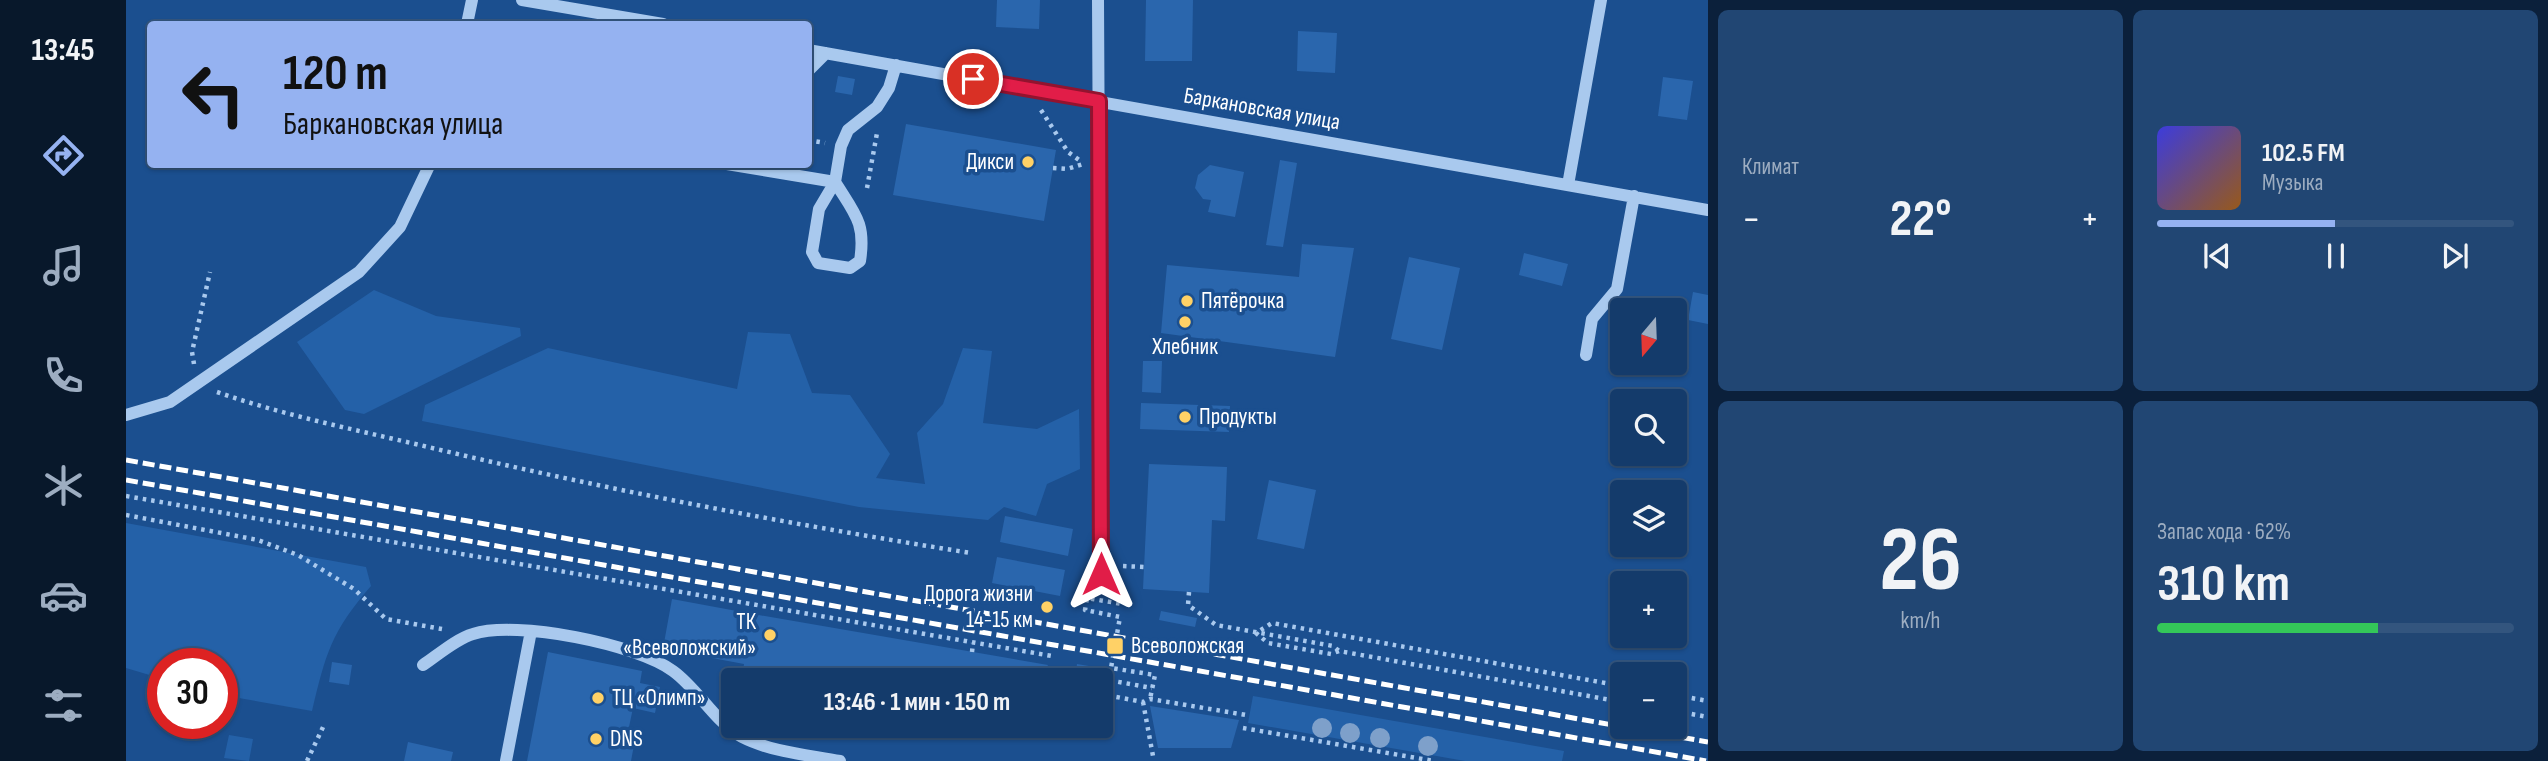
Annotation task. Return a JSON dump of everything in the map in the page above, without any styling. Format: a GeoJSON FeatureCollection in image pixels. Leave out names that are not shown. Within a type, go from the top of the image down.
{"type":"FeatureCollection","features":[{"type":"Feature","properties":{"kind":"street"},"geometry":{"type":"LineString","coordinates":[[468,21],[472,0]]}},
{"type":"Feature","properties":{"kind":"street"},"geometry":{"type":"LineString","coordinates":[[522,0],[645,21]]}},
{"type":"Feature","properties":{"kind":"street"},"geometry":{"type":"LineString","coordinates":[[1098,0],[1101,574]]}},
{"type":"Feature","properties":{"kind":"street"},"geometry":{"type":"LineString","coordinates":[[1568,184],[1601,0]]}},
{"type":"Feature","properties":{"kind":"street","name":"Баркановская улица"},"geometry":{"type":"LineString","coordinates":[[812,51],[1708,209]]}},
{"type":"Feature","properties":{"kind":"street"},"geometry":{"type":"LineString","coordinates":[[812,67],[826,53]]}},
{"type":"Feature","properties":{"kind":"street"},"geometry":{"type":"LineString","coordinates":[[751,168],[835,182],[862,224],[864,236],[860,261],[850,268],[818,263],[811,253],[819,209],[835,182],[841,146],[848,130],[877,107],[889,88],[897,65]]}},
{"type":"Feature","properties":{"kind":"street"},"geometry":{"type":"LineString","coordinates":[[126,415],[170,402],[359,272],[400,227],[428,168]]}},
{"type":"Feature","properties":{"kind":"street"},"geometry":{"type":"LineString","coordinates":[[1586,355],[1592,319],[1617,289],[1634,196]]}},
{"type":"Feature","properties":{"kind":"street"},"geometry":{"type":"LineString","coordinates":[[423,665],[471,634],[500,629],[531,631],[624,648],[651,657],[674,672],[740,736],[762,745],[840,761]]}},
{"type":"Feature","properties":{"kind":"street"},"geometry":{"type":"LineString","coordinates":[[506,761],[531,631]]}},
{"type":"Feature","properties":{"kind":"path"},"geometry":{"type":"LineString","coordinates":[[1037,103],[1068,152],[1084,163],[1067,169],[1053,168]]}},
{"type":"Feature","properties":{"kind":"path"},"geometry":{"type":"LineString","coordinates":[[867,188],[876,135],[883,124]]}},
{"type":"Feature","properties":{"kind":"path"},"geometry":{"type":"LineString","coordinates":[[812,141],[830,144]]}},
{"type":"Feature","properties":{"kind":"path"},"geometry":{"type":"LineString","coordinates":[[210,272],[192,352],[196,385],[261,407],[505,466],[835,531],[971,553]]}},
{"type":"Feature","properties":{"kind":"path"},"geometry":{"type":"LineString","coordinates":[[126,496],[1052,656]]}},
{"type":"Feature","properties":{"kind":"path"},"geometry":{"type":"LineString","coordinates":[[126,515],[258,540],[298,555],[354,589],[386,619],[471,634]]}},
{"type":"Feature","properties":{"kind":"path"},"geometry":{"type":"LineString","coordinates":[[1123,566],[1144,567]]}},
{"type":"Feature","properties":{"kind":"path"},"geometry":{"type":"LineString","coordinates":[[1189,592],[1188,606],[1216,625],[1256,633],[1268,643],[1331,654],[1339,651],[1610,700]]}},
{"type":"Feature","properties":{"kind":"path"},"geometry":{"type":"LineString","coordinates":[[1123,598],[1122,604],[1087,598],[1085,610],[1120,617],[1111,668],[1154,675],[1150,699]]}},
{"type":"Feature","properties":{"kind":"path"},"geometry":{"type":"LineString","coordinates":[[1256,633],[1272,623],[1610,684]]}},
{"type":"Feature","properties":{"kind":"path"},"geometry":{"type":"LineString","coordinates":[[972,652],[973,643]]}},
{"type":"Feature","properties":{"kind":"path"},"geometry":{"type":"LineString","coordinates":[[1113,681],[1152,688]]}},
{"type":"Feature","properties":{"kind":"path"},"geometry":{"type":"LineString","coordinates":[[1113,696],[1143,702],[1150,699],[1246,715]]}},
{"type":"Feature","properties":{"kind":"path"},"geometry":{"type":"LineString","coordinates":[[1687,696],[1708,701]]}},
{"type":"Feature","properties":{"kind":"path"},"geometry":{"type":"LineString","coordinates":[[1143,702],[1153,756]]}},
{"type":"Feature","properties":{"kind":"path"},"geometry":{"type":"LineString","coordinates":[[1687,713],[1708,717]]}},
{"type":"Feature","properties":{"kind":"path"},"geometry":{"type":"LineString","coordinates":[[307,761],[324,725]]}},
{"type":"Feature","properties":{"kind":"path"},"geometry":{"type":"LineString","coordinates":[[1243,728],[1434,761]]}},
{"type":"Feature","properties":{"kind":"shaded area"},"geometry":{"type":"Polygon","coordinates":[[[374,290],[436,316],[520,328],[521,336],[364,414],[345,410],[297,342],[374,290]]]}},
{"type":"Feature","properties":{"kind":"shaded area"},"geometry":{"type":"Polygon","coordinates":[[[748,332],[790,334],[812,393],[850,395],[890,454],[876,478],[925,484],[917,433],[943,404],[963,348],[992,351],[983,423],[1037,429],[1079,409],[1080,469],[1047,484],[1036,516],[1004,507],[988,520],[859,507],[422,421],[425,405],[548,348],[737,389],[748,332]]]}},
{"type":"Feature","properties":{"kind":"shaded area"},"geometry":{"type":"Polygon","coordinates":[[[126,523],[366,567],[371,586],[338,630],[326,658],[312,711],[238,698],[238,648],[147,648],[147,674],[126,668],[126,523]]]}},
{"type":"Feature","properties":{"kind":"shaded area"},"geometry":{"type":"Polygon","coordinates":[[[1253,696],[1564,751],[1562,761],[1465,761],[1248,723],[1253,696]]]}},
{"type":"Feature","properties":{"kind":"shaded area"},"geometry":{"type":"Polygon","coordinates":[[[238,736],[253,739],[249,761],[224,758],[228,739],[238,739],[238,736]]]}},
{"type":"Feature","properties":{"kind":"building"},"geometry":{"type":"Polygon","coordinates":[[[997,0],[1040,0],[1039,29],[996,27],[997,0]]]}},
{"type":"Feature","properties":{"kind":"building"},"geometry":{"type":"Polygon","coordinates":[[[1146,0],[1193,0],[1192,61],[1145,61],[1146,0]]]}},
{"type":"Feature","properties":{"kind":"building"},"geometry":{"type":"Polygon","coordinates":[[[1298,31],[1337,33],[1335,73],[1297,71],[1298,31]]]}},
{"type":"Feature","properties":{"kind":"building"},"geometry":{"type":"Polygon","coordinates":[[[838,76],[855,79],[852,95],[835,92],[838,76]]]}},
{"type":"Feature","properties":{"kind":"building"},"geometry":{"type":"Polygon","coordinates":[[[1663,77],[1693,81],[1687,120],[1658,116],[1663,77]]]}},
{"type":"Feature","properties":{"kind":"building"},"geometry":{"type":"Polygon","coordinates":[[[906,124],[1056,150],[1044,221],[893,195],[906,124]]]}},
{"type":"Feature","properties":{"kind":"building"},"geometry":{"type":"Polygon","coordinates":[[[1280,160],[1297,163],[1283,247],[1266,245],[1280,160]]]}},
{"type":"Feature","properties":{"kind":"building"},"geometry":{"type":"Polygon","coordinates":[[[1210,165],[1244,172],[1235,217],[1208,212],[1211,200],[1203,199],[1195,188],[1198,175],[1210,165]]]}},
{"type":"Feature","properties":{"kind":"building"},"geometry":{"type":"Polygon","coordinates":[[[1302,244],[1354,248],[1335,357],[1161,333],[1167,265],[1299,277],[1302,244]]]}},
{"type":"Feature","properties":{"kind":"building"},"geometry":{"type":"Polygon","coordinates":[[[1524,253],[1568,264],[1562,286],[1519,275],[1524,253]]]}},
{"type":"Feature","properties":{"kind":"building"},"geometry":{"type":"Polygon","coordinates":[[[1409,257],[1460,268],[1442,350],[1391,339],[1409,257]]]}},
{"type":"Feature","properties":{"kind":"building"},"geometry":{"type":"Polygon","coordinates":[[[1693,292],[1708,295],[1708,324],[1688,320],[1693,292]]]}},
{"type":"Feature","properties":{"kind":"building"},"geometry":{"type":"Polygon","coordinates":[[[1143,361],[1162,361],[1161,393],[1142,392],[1143,361]]]}},
{"type":"Feature","properties":{"kind":"building","name":"Продукты"},"geometry":{"type":"Polygon","coordinates":[[[1141,403],[1230,406],[1229,432],[1140,429],[1141,403]]]}},
{"type":"Feature","properties":{"kind":"building"},"geometry":{"type":"Polygon","coordinates":[[[1149,464],[1227,467],[1225,521],[1212,520],[1209,593],[1143,589],[1149,464]]]}},
{"type":"Feature","properties":{"kind":"building"},"geometry":{"type":"Polygon","coordinates":[[[1269,480],[1316,490],[1304,549],[1257,539],[1269,480]]]}},
{"type":"Feature","properties":{"kind":"building"},"geometry":{"type":"Polygon","coordinates":[[[1005,516],[1073,529],[1068,556],[1000,542],[1005,516]]]}},
{"type":"Feature","properties":{"kind":"building"},"geometry":{"type":"Polygon","coordinates":[[[997,557],[1065,570],[1060,596],[992,583],[997,557]]]}},
{"type":"Feature","properties":{"kind":"building","name":"ТК «Всеволожский»"},"geometry":{"type":"Polygon","coordinates":[[[672,599],[1048,665],[1046,668],[743,668],[744,664],[696,655],[697,649],[664,643],[672,599]]]}},
{"type":"Feature","properties":{"kind":"building"},"geometry":{"type":"Polygon","coordinates":[[[1161,611],[1197,618],[1195,627],[1159,620],[1161,611]]]}},
{"type":"Feature","properties":{"kind":"building","name":"ТЦ «Олимп»"},"geometry":{"type":"Polygon","coordinates":[[[548,652],[642,671],[640,683],[660,687],[655,713],[633,708],[629,727],[637,729],[631,761],[527,761],[548,652]]]}},
{"type":"Feature","properties":{"kind":"building"},"geometry":{"type":"Polygon","coordinates":[[[332,662],[352,665],[349,685],[329,682],[332,662]]]}},
{"type":"Feature","properties":{"kind":"building"},"geometry":{"type":"Polygon","coordinates":[[[1077,664],[1101,668],[1076,668],[1077,664]]]}},
{"type":"Feature","properties":{"kind":"building"},"geometry":{"type":"Polygon","coordinates":[[[1150,706],[1239,720],[1231,748],[1158,748],[1150,706]]]}},
{"type":"Feature","properties":{"kind":"building"},"geometry":{"type":"Polygon","coordinates":[[[408,742],[453,752],[451,761],[404,761],[408,742]]]}},
{"type":"Feature","properties":{"kind":"railway"},"geometry":{"type":"LineString","coordinates":[[126,460],[1708,742]]}},
{"type":"Feature","properties":{"kind":"railway"},"geometry":{"type":"LineString","coordinates":[[126,480],[1706,761]]}},
{"type":"Feature","properties":{"kind":"place","name":"Дикси"},"geometry":{"type":"Point","coordinates":[1028,162]}},
{"type":"Feature","properties":{"kind":"place","name":"Пятёрочка"},"geometry":{"type":"Point","coordinates":[1187,301]}},
{"type":"Feature","properties":{"kind":"place","name":"Хлебник"},"geometry":{"type":"Point","coordinates":[1185,322]}},
{"type":"Feature","properties":{"kind":"place","name":"Продукты"},"geometry":{"type":"Point","coordinates":[1185,417]}},
{"type":"Feature","properties":{"kind":"place","name":"Дорога жизни 14-15 км"},"geometry":{"type":"Point","coordinates":[1047,607]}},
{"type":"Feature","properties":{"kind":"place","name":"ТК «Всеволожский»"},"geometry":{"type":"Point","coordinates":[770,635]}},
{"type":"Feature","properties":{"kind":"place","name":"Всеволожская"},"geometry":{"type":"Point","coordinates":[1115,646]}},
{"type":"Feature","properties":{"kind":"place","name":"ТЦ «Олимп»"},"geometry":{"type":"Point","coordinates":[598,698]}},
{"type":"Feature","properties":{"kind":"place","name":"DNS"},"geometry":{"type":"Point","coordinates":[596,739]}},
{"type":"Feature","properties":{"kind":"route"},"geometry":{"type":"LineString","coordinates":[[973,79],[1099,101],[1101,574]]}}]}
